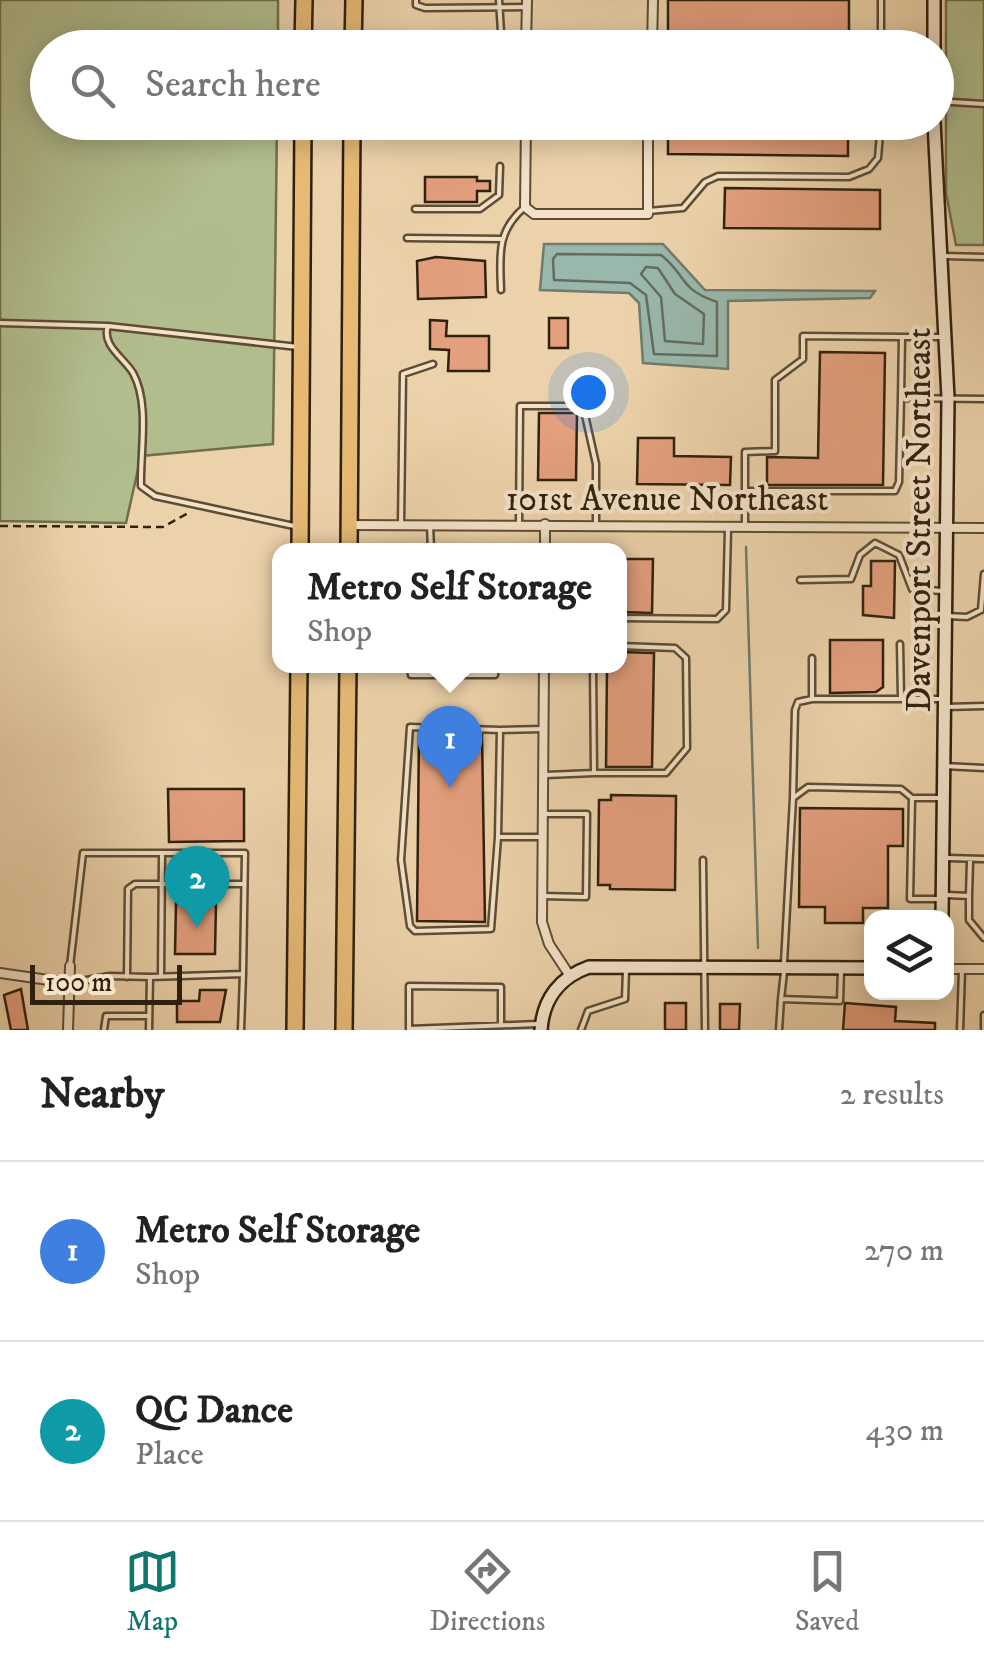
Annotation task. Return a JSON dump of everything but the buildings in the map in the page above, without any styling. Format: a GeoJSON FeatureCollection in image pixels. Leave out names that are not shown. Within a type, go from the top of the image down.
{"type":"FeatureCollection","features":[{"type":"Feature","properties":{"kind":"highway"},"geometry":{"type":"LineString","coordinates":[[304,0],[304,30]]}},
{"type":"Feature","properties":{"kind":"highway"},"geometry":{"type":"LineString","coordinates":[[353,30],[354,0]]}},
{"type":"Feature","properties":{"kind":"highway"},"geometry":{"type":"LineString","coordinates":[[300,543],[303,140]]}},
{"type":"Feature","properties":{"kind":"highway"},"geometry":{"type":"LineString","coordinates":[[349,543],[352,140]]}},
{"type":"Feature","properties":{"kind":"highway"},"geometry":{"type":"LineString","coordinates":[[295,1030],[299,673]]}},
{"type":"Feature","properties":{"kind":"highway"},"geometry":{"type":"LineString","coordinates":[[344,1030],[348,673]]}},
{"type":"Feature","properties":{"kind":"street"},"geometry":{"type":"LineString","coordinates":[[652,30],[653,0]]}},
{"type":"Feature","properties":{"kind":"street"},"geometry":{"type":"LineString","coordinates":[[934,0],[934,30]]}},
{"type":"Feature","properties":{"kind":"street"},"geometry":{"type":"LineString","coordinates":[[526,30],[527,4]]}},
{"type":"Feature","properties":{"kind":"street"},"geometry":{"type":"LineString","coordinates":[[526,140],[525,208],[534,214],[648,211],[648,140]]}},
{"type":"Feature","properties":{"kind":"street","name":"Davenport Street Northeast"},"geometry":{"type":"LineString","coordinates":[[935,140],[948,398],[942,910]]}},
{"type":"Feature","properties":{"kind":"street"},"geometry":{"type":"LineString","coordinates":[[545,524],[545,543]]}},
{"type":"Feature","properties":{"kind":"street","name":"101st Avenue Northeast"},"geometry":{"type":"LineString","coordinates":[[349,525],[984,528]]}},
{"type":"Feature","properties":{"kind":"street"},"geometry":{"type":"LineString","coordinates":[[544,673],[542,922],[549,944],[570,976]]}},
{"type":"Feature","properties":{"kind":"street"},"geometry":{"type":"LineString","coordinates":[[68,1030],[70,966]]}},
{"type":"Feature","properties":{"kind":"street"},"geometry":{"type":"LineString","coordinates":[[541,1027],[551,994],[570,976],[590,967],[864,968]]}},
{"type":"Feature","properties":{"kind":"street"},"geometry":{"type":"LineString","coordinates":[[954,969],[984,969]]}},
{"type":"Feature","properties":{"kind":"street"},"geometry":{"type":"LineString","coordinates":[[0,974],[69,983]]}},
{"type":"Feature","properties":{"kind":"lane"},"geometry":{"type":"LineString","coordinates":[[416,0],[416,5],[425,8],[527,4]]}},
{"type":"Feature","properties":{"kind":"lane"},"geometry":{"type":"LineString","coordinates":[[499,0],[501,30]]}},
{"type":"Feature","properties":{"kind":"lane"},"geometry":{"type":"LineString","coordinates":[[881,0],[881,30]]}},
{"type":"Feature","properties":{"kind":"lane"},"geometry":{"type":"LineString","coordinates":[[954,102],[984,104]]}},
{"type":"Feature","properties":{"kind":"lane"},"geometry":{"type":"LineString","coordinates":[[648,211],[683,208],[700,187],[718,176],[856,176],[878,158],[880,140]]}},
{"type":"Feature","properties":{"kind":"lane"},"geometry":{"type":"LineString","coordinates":[[415,208],[480,210],[499,195],[500,166]]}},
{"type":"Feature","properties":{"kind":"lane"},"geometry":{"type":"LineString","coordinates":[[501,290],[501,239],[512,218],[525,208]]}},
{"type":"Feature","properties":{"kind":"lane"},"geometry":{"type":"LineString","coordinates":[[406,238],[501,239]]}},
{"type":"Feature","properties":{"kind":"lane"},"geometry":{"type":"LineString","coordinates":[[942,256],[984,257]]}},
{"type":"Feature","properties":{"kind":"lane"},"geometry":{"type":"LineString","coordinates":[[0,323],[108,326],[302,347]]}},
{"type":"Feature","properties":{"kind":"lane"},"geometry":{"type":"LineString","coordinates":[[108,326],[108,342],[134,375],[139,392],[141,486],[155,496],[301,527]]}},
{"type":"Feature","properties":{"kind":"lane"},"geometry":{"type":"LineString","coordinates":[[744,525],[745,452],[775,451],[776,380],[803,359],[803,336],[946,338]]}},
{"type":"Feature","properties":{"kind":"lane"},"geometry":{"type":"LineString","coordinates":[[745,491],[889,493],[899,482],[902,338]]}},
{"type":"Feature","properties":{"kind":"lane"},"geometry":{"type":"LineString","coordinates":[[401,525],[403,374],[433,364]]}},
{"type":"Feature","properties":{"kind":"lane"},"geometry":{"type":"LineString","coordinates":[[902,398],[984,398]]}},
{"type":"Feature","properties":{"kind":"lane"},"geometry":{"type":"LineString","coordinates":[[518,524],[520,406],[583,406],[596,464],[596,524]]}},
{"type":"Feature","properties":{"kind":"lane"},"geometry":{"type":"LineString","coordinates":[[627,618],[717,619],[726,610],[728,524]]}},
{"type":"Feature","properties":{"kind":"lane"},"geometry":{"type":"LineString","coordinates":[[430,525],[430,543]]}},
{"type":"Feature","properties":{"kind":"lane"},"geometry":{"type":"LineString","coordinates":[[874,526],[875,543]]}},
{"type":"Feature","properties":{"kind":"lane"},"geometry":{"type":"LineString","coordinates":[[800,580],[850,578],[860,556],[875,543]]}},
{"type":"Feature","properties":{"kind":"lane"},"geometry":{"type":"LineString","coordinates":[[875,543],[899,555],[912,589],[947,591]]}},
{"type":"Feature","properties":{"kind":"lane"},"geometry":{"type":"LineString","coordinates":[[947,616],[967,617],[981,610],[984,574]]}},
{"type":"Feature","properties":{"kind":"lane"},"geometry":{"type":"LineString","coordinates":[[900,644],[900,698]]}},
{"type":"Feature","properties":{"kind":"lane"},"geometry":{"type":"LineString","coordinates":[[543,775],[666,773],[687,748],[686,658],[675,648],[627,646]]}},
{"type":"Feature","properties":{"kind":"lane"},"geometry":{"type":"LineString","coordinates":[[812,658],[812,699]]}},
{"type":"Feature","properties":{"kind":"lane"},"geometry":{"type":"LineString","coordinates":[[410,673],[495,673]]}},
{"type":"Feature","properties":{"kind":"lane"},"geometry":{"type":"LineString","coordinates":[[594,673],[594,773]]}},
{"type":"Feature","properties":{"kind":"lane"},"geometry":{"type":"LineString","coordinates":[[779,1030],[798,702],[900,698],[984,706]]}},
{"type":"Feature","properties":{"kind":"lane"},"geometry":{"type":"LineString","coordinates":[[500,730],[491,929],[415,931],[410,926],[410,896],[401,860],[410,727],[544,729]]}},
{"type":"Feature","properties":{"kind":"lane"},"geometry":{"type":"LineString","coordinates":[[944,766],[984,768]]}},
{"type":"Feature","properties":{"kind":"lane"},"geometry":{"type":"LineString","coordinates":[[794,798],[808,787],[901,789],[912,798],[944,798]]}},
{"type":"Feature","properties":{"kind":"lane"},"geometry":{"type":"LineString","coordinates":[[912,798],[910,899],[969,896]]}},
{"type":"Feature","properties":{"kind":"lane"},"geometry":{"type":"LineString","coordinates":[[542,896],[586,896],[587,814],[543,814]]}},
{"type":"Feature","properties":{"kind":"lane"},"geometry":{"type":"LineString","coordinates":[[498,837],[543,837]]}},
{"type":"Feature","properties":{"kind":"lane"},"geometry":{"type":"LineString","coordinates":[[70,966],[83,853],[245,853],[242,1030]]}},
{"type":"Feature","properties":{"kind":"lane"},"geometry":{"type":"LineString","coordinates":[[161,976],[162,853]]}},
{"type":"Feature","properties":{"kind":"lane"},"geometry":{"type":"LineString","coordinates":[[943,858],[984,859]]}},
{"type":"Feature","properties":{"kind":"lane"},"geometry":{"type":"LineString","coordinates":[[970,858],[969,920],[984,938]]}},
{"type":"Feature","properties":{"kind":"lane"},"geometry":{"type":"LineString","coordinates":[[702,860],[700,966],[705,1030]]}},
{"type":"Feature","properties":{"kind":"lane"},"geometry":{"type":"LineString","coordinates":[[126,977],[128,889],[135,884],[244,884]]}},
{"type":"Feature","properties":{"kind":"lane"},"geometry":{"type":"LineString","coordinates":[[581,1030],[588,1011],[625,999],[626,966]]}},
{"type":"Feature","properties":{"kind":"lane"},"geometry":{"type":"LineString","coordinates":[[782,998],[840,1000],[841,968]]}},
{"type":"Feature","properties":{"kind":"lane"},"geometry":{"type":"LineString","coordinates":[[960,1030],[962,969]]}},
{"type":"Feature","properties":{"kind":"lane"},"geometry":{"type":"LineString","coordinates":[[69,983],[126,977],[243,974]]}},
{"type":"Feature","properties":{"kind":"lane"},"geometry":{"type":"LineString","coordinates":[[149,1030],[150,977]]}},
{"type":"Feature","properties":{"kind":"lane"},"geometry":{"type":"LineString","coordinates":[[501,1024],[501,987],[409,986],[409,1030],[484,1029],[501,1024],[541,1027]]}},
{"type":"Feature","properties":{"kind":"lane"},"geometry":{"type":"LineString","coordinates":[[984,1015],[984,1030]]}},
{"type":"Feature","properties":{"kind":"lane"},"geometry":{"type":"LineString","coordinates":[[104,1030],[106,1016],[149,1016]]}},
{"type":"Feature","properties":{"kind":"path"},"geometry":{"type":"LineString","coordinates":[[0,526],[162,527],[199,507]]}},
{"type":"Feature","properties":{"kind":"green space"},"geometry":{"type":"Polygon","coordinates":[[[0,0],[278,0],[278,30],[30,30],[30,140],[277,140],[273,444],[141,456],[126,523],[0,521],[0,0]]]}},
{"type":"Feature","properties":{"kind":"green space"},"geometry":{"type":"Polygon","coordinates":[[[946,0],[984,0],[984,245],[956,245],[946,193],[946,140],[954,140],[954,30],[946,30],[946,0]]]}},
{"type":"Feature","properties":{"kind":"water"},"geometry":{"type":"Polygon","coordinates":[[[544,244],[663,244],[705,290],[875,291],[870,298],[728,301],[728,369],[643,363],[639,303],[629,293],[540,290],[544,244]]]}},
{"type":"Feature","properties":{"kind":"waterway"},"geometry":{"type":"LineString","coordinates":[[746,547],[758,948]]}},
{"type":"Feature","properties":{"kind":"place","name":"Metro Self Storage"},"geometry":{"type":"Point","coordinates":[450,788]}},
{"type":"Feature","properties":{"kind":"place","name":"QC Dance"},"geometry":{"type":"Point","coordinates":[197,928]}}]}
